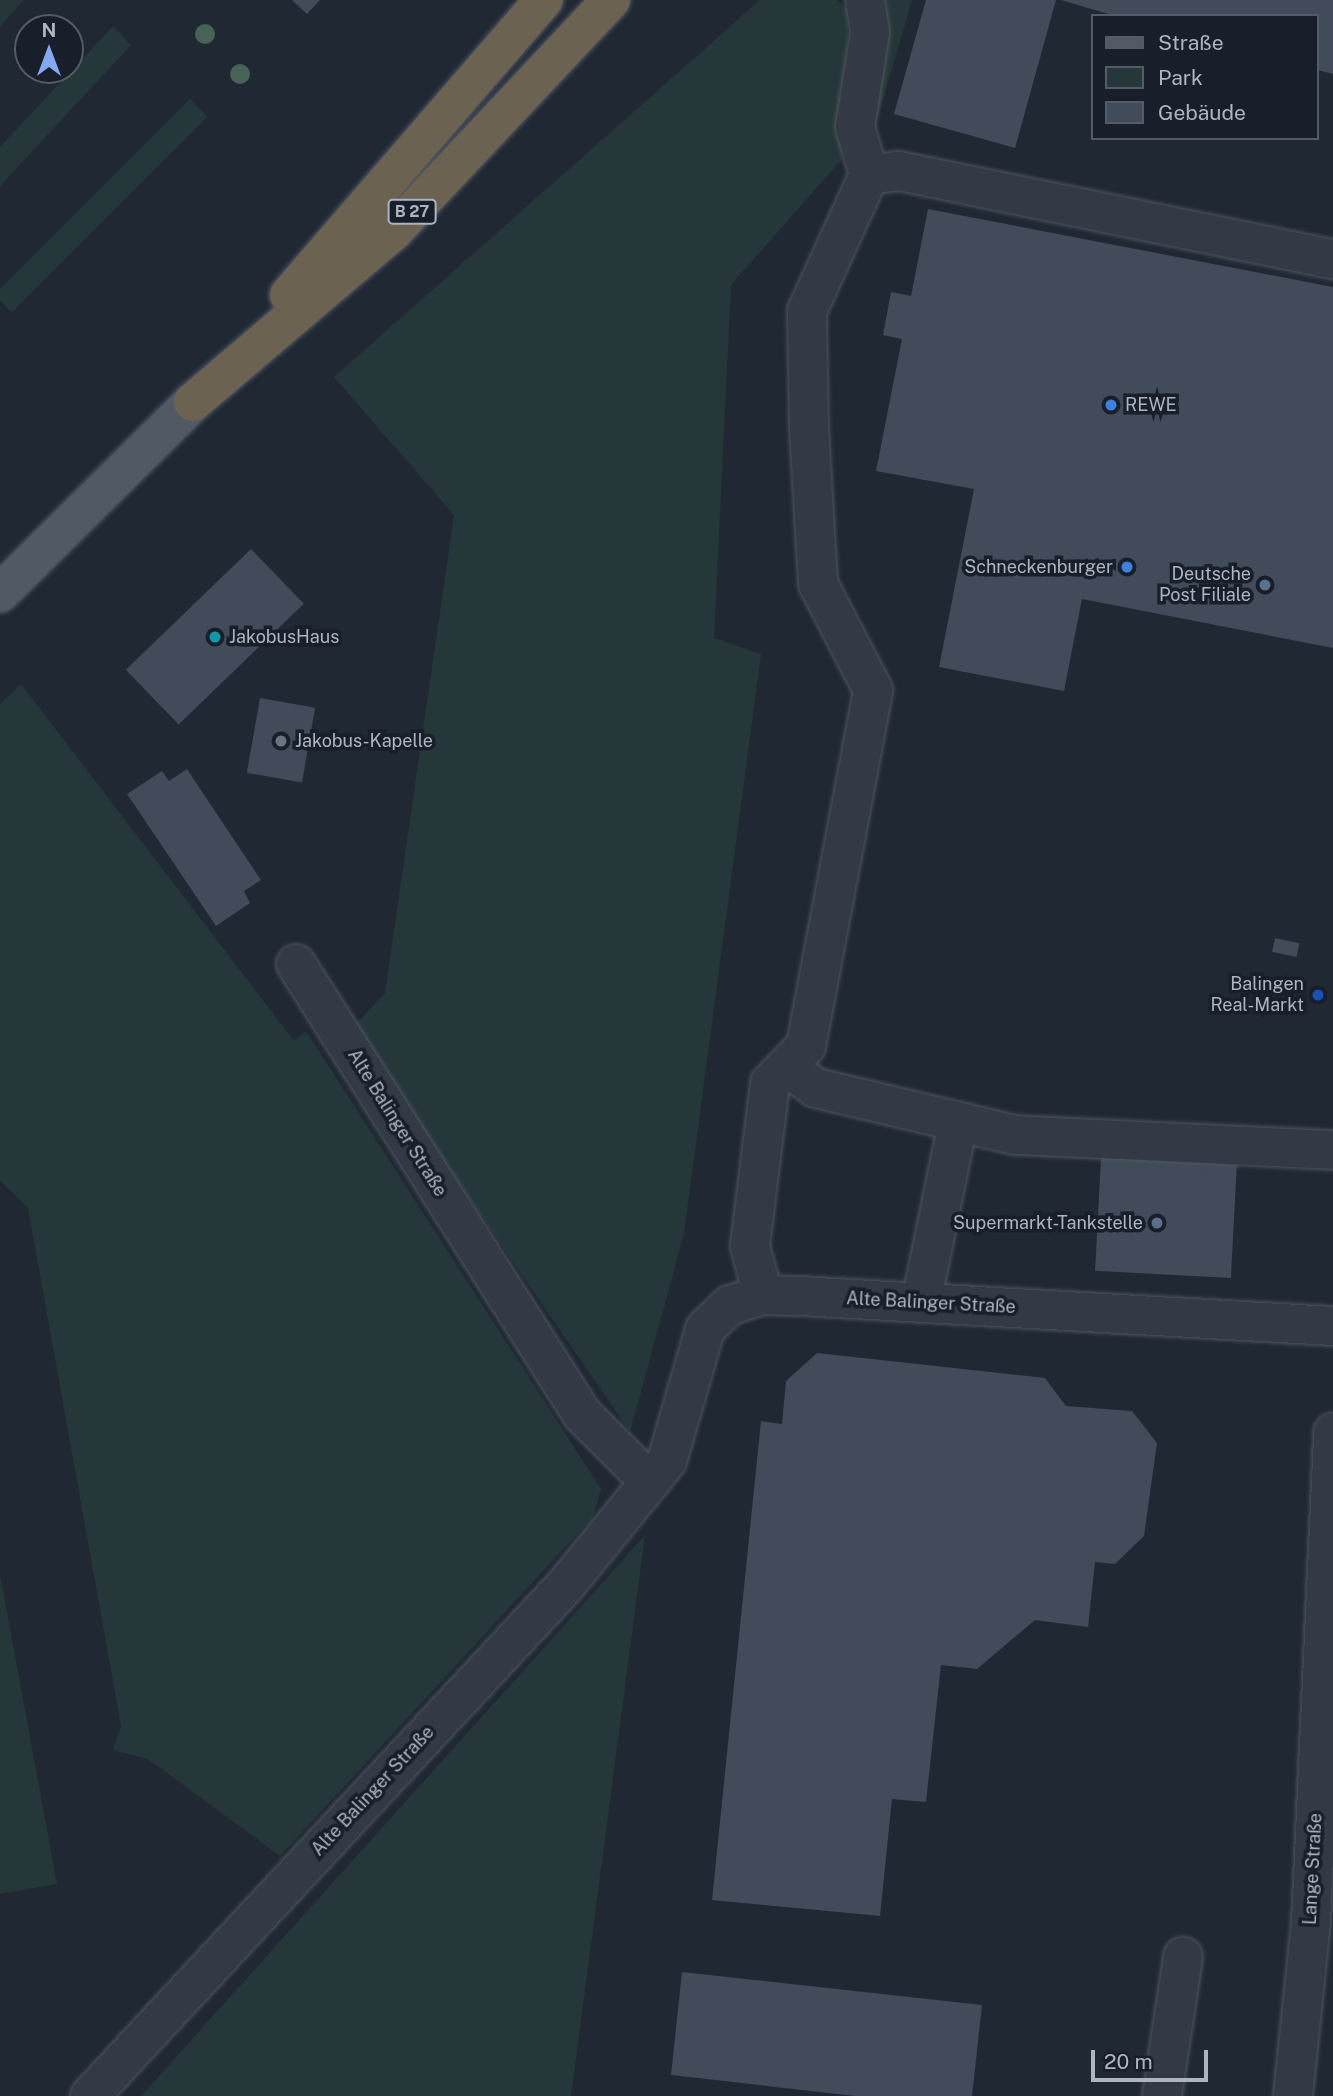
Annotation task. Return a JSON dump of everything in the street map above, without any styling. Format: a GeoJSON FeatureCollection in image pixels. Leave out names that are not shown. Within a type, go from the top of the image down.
{"type":"FeatureCollection","features":[{"type":"Feature","properties":{"kind":"highway","name":"B 27"},"geometry":{"type":"LineString","coordinates":[[193,402],[544,0]]}},
{"type":"Feature","properties":{"kind":"highway","name":"B 27"},"geometry":{"type":"LineString","coordinates":[[193,402],[394,231],[611,0]]}},
{"type":"Feature","properties":{"kind":"main road","name":"B 27"},"geometry":{"type":"LineString","coordinates":[[0,593],[193,402]]}},
{"type":"Feature","properties":{"kind":"street"},"geometry":{"type":"LineString","coordinates":[[763,1295],[750,1246],[769,1083],[806,1046],[873,690],[818,584],[807,324],[807,311],[869,175],[855,127],[870,32],[865,0]]}},
{"type":"Feature","properties":{"kind":"street"},"geometry":{"type":"LineString","coordinates":[[869,175],[899,171],[1333,259]]}},
{"type":"Feature","properties":{"kind":"street","name":"Alte Balinger Straße"},"geometry":{"type":"LineString","coordinates":[[296,964],[582,1414],[645,1488]]}},
{"type":"Feature","properties":{"kind":"street"},"geometry":{"type":"LineString","coordinates":[[786,1067],[816,1088],[1015,1135],[1333,1150]]}},
{"type":"Feature","properties":{"kind":"street"},"geometry":{"type":"LineString","coordinates":[[921,1303],[958,1122]]}},
{"type":"Feature","properties":{"kind":"street","name":"Alte Balinger Straße"},"geometry":{"type":"LineString","coordinates":[[90,2096],[565,1586],[645,1488],[676,1443],[705,1329],[730,1305],[763,1295],[1333,1326]]}},
{"type":"Feature","properties":{"kind":"street","name":"Lange Straße"},"geometry":{"type":"LineString","coordinates":[[1293,2096],[1311,1922],[1333,1432]]}},
{"type":"Feature","properties":{"kind":"street"},"geometry":{"type":"LineString","coordinates":[[1161,2096],[1182,1957]]}},
{"type":"Feature","properties":{"kind":"green space"},"geometry":{"type":"Polygon","coordinates":[[[0,0],[24,0],[0,26],[0,0]]]}},
{"type":"Feature","properties":{"kind":"green space"},"geometry":{"type":"Polygon","coordinates":[[[760,0],[837,0],[849,11],[841,160],[731,285],[714,638],[761,654],[684,1234],[630,1432],[352,1028],[385,993],[454,515],[334,377],[760,0]]]}},
{"type":"Feature","properties":{"kind":"green space"},"geometry":{"type":"Polygon","coordinates":[[[879,0],[912,0],[872,137],[879,0]]]}},
{"type":"Feature","properties":{"kind":"green space"},"geometry":{"type":"Polygon","coordinates":[[[113,26],[131,45],[0,186],[0,147],[59,84],[84,84],[84,57],[113,26]]]}},
{"type":"Feature","properties":{"kind":"green space"},"geometry":{"type":"Polygon","coordinates":[[[190,99],[208,117],[12,313],[0,301],[0,289],[190,99]]]}},
{"type":"Feature","properties":{"kind":"green space"},"geometry":{"type":"Polygon","coordinates":[[[21,684],[294,1041],[306,1031],[601,1489],[593,1517],[280,1856],[148,1759],[113,1750],[121,1726],[28,1208],[0,1181],[0,704],[21,684]]]}},
{"type":"Feature","properties":{"kind":"green space"},"geometry":{"type":"Polygon","coordinates":[[[645,1535],[571,2096],[141,2096],[645,1535]]]}},
{"type":"Feature","properties":{"kind":"green space"},"geometry":{"type":"Polygon","coordinates":[[[0,1574],[57,1884],[0,1894],[0,1574]]]}},
{"type":"Feature","properties":{"kind":"building"},"geometry":{"type":"Polygon","coordinates":[[[292,0],[320,0],[307,14],[292,0]]]}},
{"type":"Feature","properties":{"kind":"building"},"geometry":{"type":"Polygon","coordinates":[[[926,0],[1056,0],[1015,148],[894,114],[926,0]]]}},
{"type":"Feature","properties":{"kind":"building"},"geometry":{"type":"Polygon","coordinates":[[[1061,0],[1333,0],[1333,74],[1319,70],[1319,14],[1108,14],[1061,0]]]}},
{"type":"Feature","properties":{"kind":"building","name":"REWE"},"geometry":{"type":"Polygon","coordinates":[[[928,209],[1333,287],[1333,648],[1082,599],[1064,691],[939,667],[974,489],[876,471],[902,339],[883,335],[891,292],[911,296],[928,209]]]}},
{"type":"Feature","properties":{"kind":"building","name":"JakobusHaus"},"geometry":{"type":"Polygon","coordinates":[[[251,549],[304,604],[179,725],[126,670],[251,549]]]}},
{"type":"Feature","properties":{"kind":"building","name":"Jakobus-Kapelle"},"geometry":{"type":"Polygon","coordinates":[[[260,698],[315,708],[302,783],[247,773],[260,698]]]}},
{"type":"Feature","properties":{"kind":"building"},"geometry":{"type":"Polygon","coordinates":[[[187,769],[261,880],[244,891],[250,903],[216,926],[127,794],[162,771],[169,781],[187,769]]]}},
{"type":"Feature","properties":{"kind":"building"},"geometry":{"type":"Polygon","coordinates":[[[1275,938],[1299,943],[1297,957],[1272,952],[1275,938]]]}},
{"type":"Feature","properties":{"kind":"building"},"geometry":{"type":"Polygon","coordinates":[[[1101,1158],[1237,1165],[1231,1278],[1095,1271],[1101,1158]]]}},
{"type":"Feature","properties":{"kind":"building"},"geometry":{"type":"Polygon","coordinates":[[[817,1353],[1045,1378],[1066,1406],[1132,1411],[1157,1443],[1144,1536],[1115,1564],[1095,1562],[1088,1627],[1035,1620],[977,1669],[941,1665],[926,1802],[892,1799],[880,1916],[712,1900],[761,1421],[782,1424],[786,1381],[817,1353]]]}},
{"type":"Feature","properties":{"kind":"building"},"geometry":{"type":"Polygon","coordinates":[[[682,1972],[982,2005],[972,2096],[855,2096],[671,2075],[682,1972]]]}},
{"type":"Feature","properties":{"kind":"place","name":"REWE"},"geometry":{"type":"Point","coordinates":[1111,405]}},
{"type":"Feature","properties":{"kind":"place","name":"Schneckenburger"},"geometry":{"type":"Point","coordinates":[1127,567]}},
{"type":"Feature","properties":{"kind":"place","name":"Deutsche Post Filiale"},"geometry":{"type":"Point","coordinates":[1265,585]}},
{"type":"Feature","properties":{"kind":"place","name":"JakobusHaus"},"geometry":{"type":"Point","coordinates":[215,637]}},
{"type":"Feature","properties":{"kind":"place","name":"Jakobus-Kapelle"},"geometry":{"type":"Point","coordinates":[281,741]}},
{"type":"Feature","properties":{"kind":"place","name":"Balingen Real-Markt"},"geometry":{"type":"Point","coordinates":[1318,995]}},
{"type":"Feature","properties":{"kind":"place","name":"Supermarkt-Tankstelle"},"geometry":{"type":"Point","coordinates":[1157,1223]}}]}
